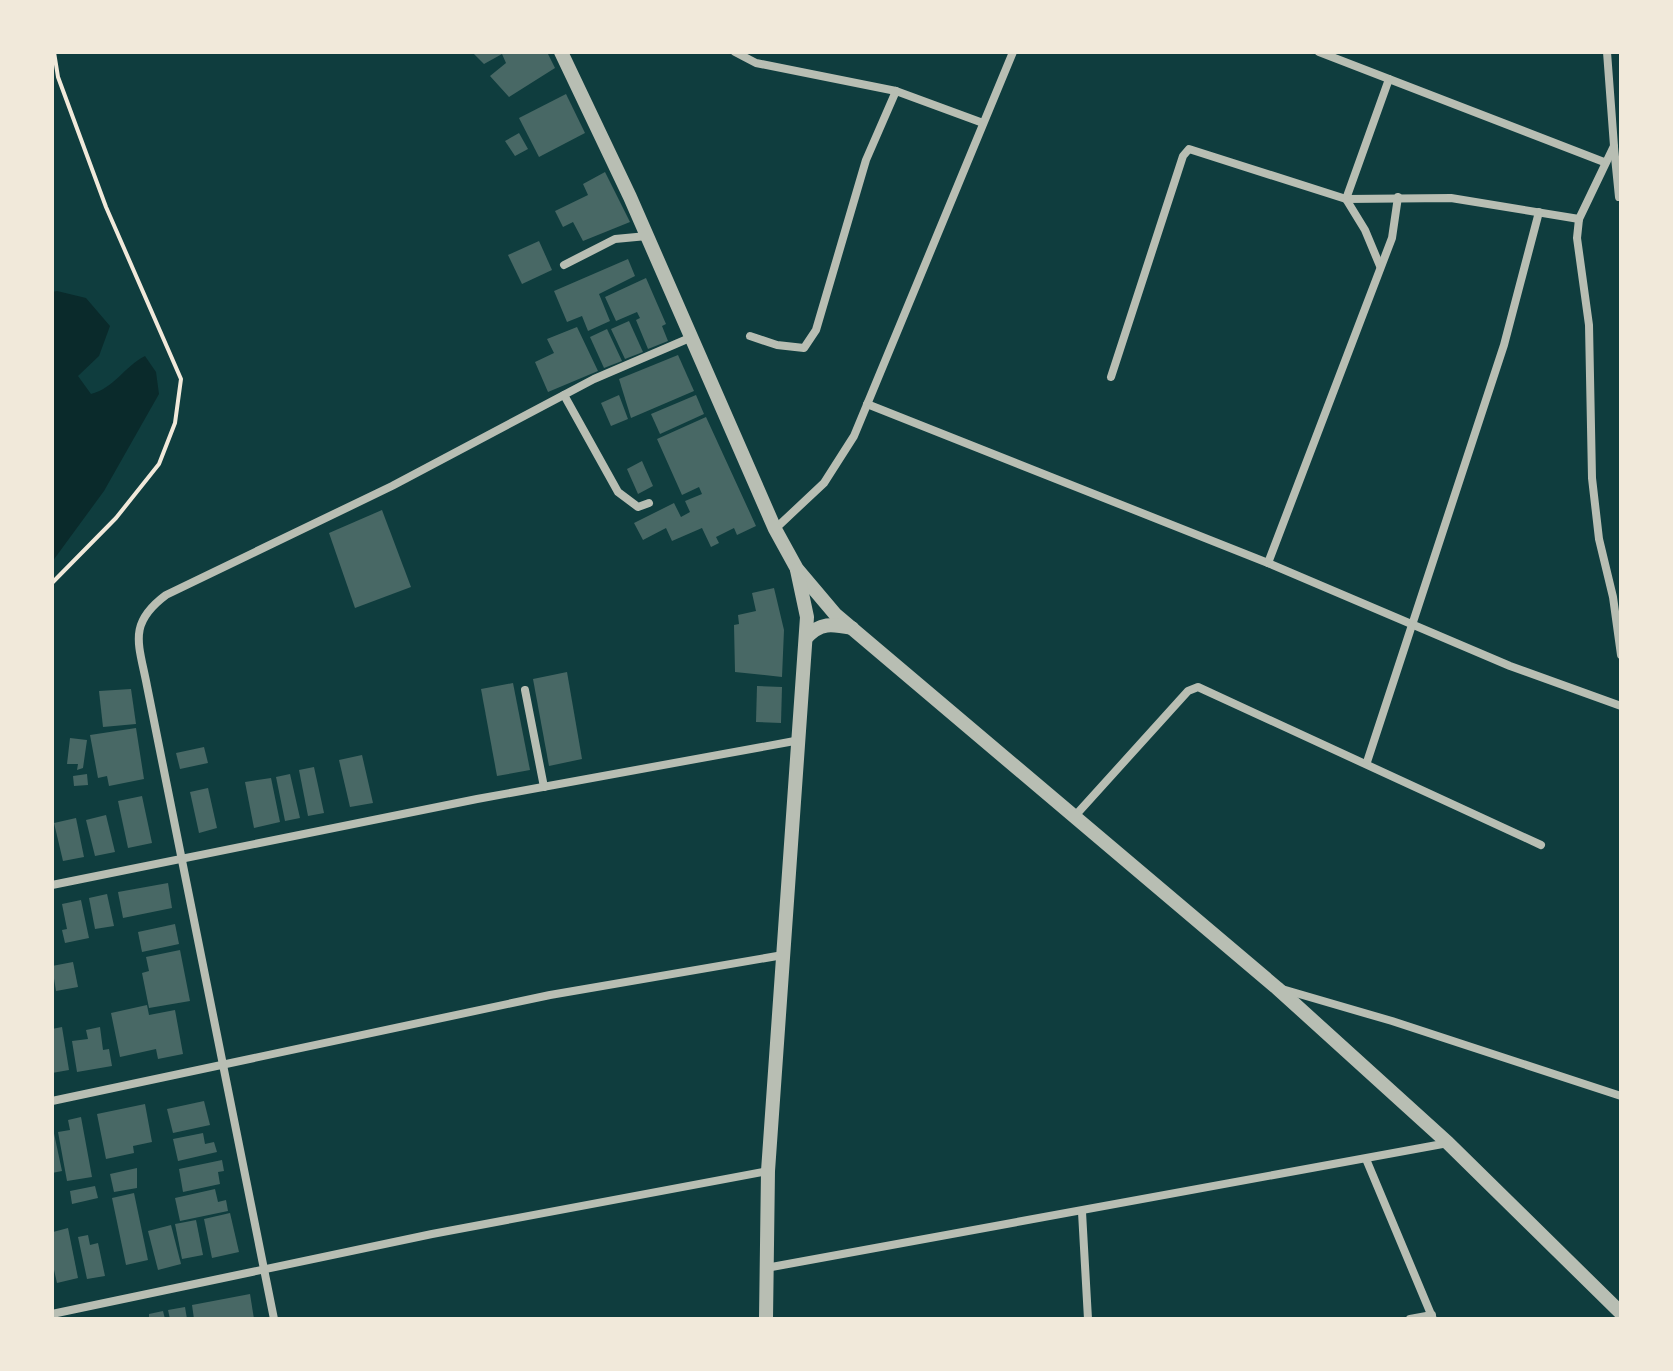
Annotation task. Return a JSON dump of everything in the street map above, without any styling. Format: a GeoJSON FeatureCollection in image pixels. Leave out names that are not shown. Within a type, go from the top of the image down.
{"type":"FeatureCollection","features":[{"type":"Feature","properties":{"kind":"street"},"geometry":{"type":"LineString","coordinates":[[561,52],[647,236],[775,529],[797,569],[852,628],[1277,988],[1448,1143],[1621,1313]]}},
{"type":"Feature","properties":{"kind":"street"},"geometry":{"type":"LineString","coordinates":[[735,52],[756,63],[896,91],[983,123]]}},
{"type":"Feature","properties":{"kind":"street"},"geometry":{"type":"LineString","coordinates":[[775,529],[824,483],[854,436],[1013,52]]}},
{"type":"Feature","properties":{"kind":"street"},"geometry":{"type":"LineString","coordinates":[[1607,52],[1619,197]]}},
{"type":"Feature","properties":{"kind":"street"},"geometry":{"type":"LineString","coordinates":[[1324,53],[1604,162]]}},
{"type":"Feature","properties":{"kind":"street"},"geometry":{"type":"LineString","coordinates":[[1346,199],[1389,79]]}},
{"type":"Feature","properties":{"kind":"street"},"geometry":{"type":"LineString","coordinates":[[750,336],[777,345],[804,348],[816,330],[866,160],[896,91]]}},
{"type":"Feature","properties":{"kind":"street"},"geometry":{"type":"LineString","coordinates":[[1614,146],[1579,219],[1577,238],[1589,325],[1592,478],[1599,539],[1613,597],[1621,655]]}},
{"type":"Feature","properties":{"kind":"street"},"geometry":{"type":"LineString","coordinates":[[1111,377],[1188,150],[1346,199],[1451,198],[1579,219]]}},
{"type":"Feature","properties":{"kind":"street"},"geometry":{"type":"LineString","coordinates":[[1268,563],[1397,220],[1398,197]]}},
{"type":"Feature","properties":{"kind":"street"},"geometry":{"type":"LineString","coordinates":[[1346,199],[1365,230],[1380,266]]}},
{"type":"Feature","properties":{"kind":"street"},"geometry":{"type":"LineString","coordinates":[[1367,762],[1504,345],[1539,212]]}},
{"type":"Feature","properties":{"kind":"street"},"geometry":{"type":"LineString","coordinates":[[564,265],[615,239],[647,236]]}},
{"type":"Feature","properties":{"kind":"street"},"geometry":{"type":"LineString","coordinates":[[274,1319],[138,637],[145,614],[166,595],[392,486],[564,395],[692,337]]}},
{"type":"Feature","properties":{"kind":"street"},"geometry":{"type":"LineString","coordinates":[[564,395],[618,492],[638,507],[649,503]]}},
{"type":"Feature","properties":{"kind":"street"},"geometry":{"type":"LineString","coordinates":[[867,404],[1268,563],[1510,666],[1621,706]]}},
{"type":"Feature","properties":{"kind":"street"},"geometry":{"type":"LineString","coordinates":[[766,1319],[768,1171],[807,617],[797,569]]}},
{"type":"Feature","properties":{"kind":"street"},"geometry":{"type":"LineString","coordinates":[[806,638],[815,627],[831,624],[852,628]]}},
{"type":"Feature","properties":{"kind":"street"},"geometry":{"type":"LineString","coordinates":[[1074,818],[1191,688],[1210,691],[1541,845]]}},
{"type":"Feature","properties":{"kind":"street"},"geometry":{"type":"LineString","coordinates":[[525,690],[544,787]]}},
{"type":"Feature","properties":{"kind":"street"},"geometry":{"type":"LineString","coordinates":[[52,885],[544,787],[800,740]]}},
{"type":"Feature","properties":{"kind":"street"},"geometry":{"type":"LineString","coordinates":[[52,1101],[550,995],[783,955]]}},
{"type":"Feature","properties":{"kind":"street"},"geometry":{"type":"LineString","coordinates":[[1277,988],[1392,1021],[1621,1096]]}},
{"type":"Feature","properties":{"kind":"street"},"geometry":{"type":"LineString","coordinates":[[765,1268],[1448,1143]]}},
{"type":"Feature","properties":{"kind":"street"},"geometry":{"type":"LineString","coordinates":[[1366,1159],[1432,1317],[1410,1319]]}},
{"type":"Feature","properties":{"kind":"street"},"geometry":{"type":"LineString","coordinates":[[52,1314],[768,1171]]}},
{"type":"Feature","properties":{"kind":"street"},"geometry":{"type":"LineString","coordinates":[[1082,1212],[1088,1319]]}},
{"type":"Feature","properties":{"kind":"path"},"geometry":{"type":"LineString","coordinates":[[52,583],[116,518],[159,464],[175,423],[181,379],[106,207],[58,77],[54,52]]}},
{"type":"Feature","properties":{"kind":"water"},"geometry":{"type":"Polygon","coordinates":[[[52,292],[86,298],[110,326],[99,356],[78,376],[91,394],[106,387],[145,356],[156,372],[159,394],[104,491],[52,562],[52,292]]]}},
{"type":"Feature","properties":{"kind":"building"},"geometry":{"type":"Polygon","coordinates":[[[472,52],[547,52],[555,68],[509,97],[490,76],[506,63],[502,54],[484,64],[472,52]]]}},
{"type":"Feature","properties":{"kind":"building"},"geometry":{"type":"Polygon","coordinates":[[[566,94],[585,133],[539,157],[519,118],[566,94]]]}},
{"type":"Feature","properties":{"kind":"building"},"geometry":{"type":"Polygon","coordinates":[[[519,133],[528,149],[515,156],[505,141],[519,133]]]}},
{"type":"Feature","properties":{"kind":"building"},"geometry":{"type":"Polygon","coordinates":[[[605,172],[630,222],[583,241],[573,222],[563,227],[555,211],[588,195],[583,184],[605,172]]]}},
{"type":"Feature","properties":{"kind":"building"},"geometry":{"type":"Polygon","coordinates":[[[539,241],[552,270],[522,284],[508,255],[539,241]]]}},
{"type":"Feature","properties":{"kind":"building"},"geometry":{"type":"Polygon","coordinates":[[[628,259],[635,276],[599,294],[610,321],[588,331],[582,316],[567,322],[554,291],[628,259]]]}},
{"type":"Feature","properties":{"kind":"building"},"geometry":{"type":"Polygon","coordinates":[[[646,278],[666,324],[662,326],[668,341],[648,349],[636,320],[640,318],[637,312],[616,321],[605,297],[646,278]]]}},
{"type":"Feature","properties":{"kind":"building"},"geometry":{"type":"Polygon","coordinates":[[[629,321],[643,352],[625,359],[611,329],[629,321]]]}},
{"type":"Feature","properties":{"kind":"building"},"geometry":{"type":"Polygon","coordinates":[[[577,327],[598,371],[548,392],[535,362],[554,353],[547,339],[577,327]]]}},
{"type":"Feature","properties":{"kind":"building"},"geometry":{"type":"Polygon","coordinates":[[[607,329],[622,361],[604,368],[590,337],[607,329]]]}},
{"type":"Feature","properties":{"kind":"building"},"geometry":{"type":"Polygon","coordinates":[[[678,355],[694,391],[631,418],[619,379],[678,355]]]}},
{"type":"Feature","properties":{"kind":"building"},"geometry":{"type":"Polygon","coordinates":[[[619,395],[628,419],[611,426],[601,403],[619,395]]]}},
{"type":"Feature","properties":{"kind":"building"},"geometry":{"type":"Polygon","coordinates":[[[696,395],[704,414],[660,434],[651,414],[696,395]]]}},
{"type":"Feature","properties":{"kind":"building"},"geometry":{"type":"Polygon","coordinates":[[[706,417],[756,526],[737,535],[734,528],[716,537],[719,543],[711,547],[702,528],[672,541],[666,528],[643,540],[634,523],[674,503],[681,517],[690,512],[685,501],[702,494],[699,487],[682,495],[657,439],[706,417]]]}},
{"type":"Feature","properties":{"kind":"building"},"geometry":{"type":"Polygon","coordinates":[[[642,461],[653,486],[638,494],[627,469],[642,461]]]}},
{"type":"Feature","properties":{"kind":"building"},"geometry":{"type":"Polygon","coordinates":[[[382,510],[411,587],[355,608],[329,533],[382,510]]]}},
{"type":"Feature","properties":{"kind":"building"},"geometry":{"type":"Polygon","coordinates":[[[774,588],[784,630],[782,677],[735,672],[734,625],[739,624],[738,615],[756,611],[752,593],[774,588]]]}},
{"type":"Feature","properties":{"kind":"building"},"geometry":{"type":"Polygon","coordinates":[[[567,672],[582,759],[549,766],[533,679],[567,672]]]}},
{"type":"Feature","properties":{"kind":"building"},"geometry":{"type":"Polygon","coordinates":[[[513,683],[530,770],[497,776],[481,689],[513,683]]]}},
{"type":"Feature","properties":{"kind":"building"},"geometry":{"type":"Polygon","coordinates":[[[757,686],[782,687],[781,723],[756,722],[757,686]]]}},
{"type":"Feature","properties":{"kind":"building"},"geometry":{"type":"Polygon","coordinates":[[[131,689],[136,724],[103,727],[99,691],[131,689]]]}},
{"type":"Feature","properties":{"kind":"building"},"geometry":{"type":"Polygon","coordinates":[[[136,728],[144,779],[109,786],[107,776],[98,778],[90,735],[136,728]]]}},
{"type":"Feature","properties":{"kind":"building"},"geometry":{"type":"Polygon","coordinates":[[[70,738],[87,740],[83,768],[77,770],[78,764],[67,764],[70,738]]]}},
{"type":"Feature","properties":{"kind":"building"},"geometry":{"type":"Polygon","coordinates":[[[204,747],[208,763],[180,769],[176,753],[204,747]]]}},
{"type":"Feature","properties":{"kind":"building"},"geometry":{"type":"Polygon","coordinates":[[[362,755],[373,803],[350,807],[339,760],[362,755]]]}},
{"type":"Feature","properties":{"kind":"building"},"geometry":{"type":"Polygon","coordinates":[[[314,767],[324,813],[308,816],[299,770],[314,767]]]}},
{"type":"Feature","properties":{"kind":"building"},"geometry":{"type":"Polygon","coordinates":[[[87,774],[88,785],[74,786],[73,776],[87,774]]]}},
{"type":"Feature","properties":{"kind":"building"},"geometry":{"type":"Polygon","coordinates":[[[290,774],[300,818],[285,821],[276,777],[290,774]]]}},
{"type":"Feature","properties":{"kind":"building"},"geometry":{"type":"Polygon","coordinates":[[[271,778],[280,822],[254,828],[245,782],[271,778]]]}},
{"type":"Feature","properties":{"kind":"building"},"geometry":{"type":"Polygon","coordinates":[[[208,788],[217,828],[199,833],[190,792],[208,788]]]}},
{"type":"Feature","properties":{"kind":"building"},"geometry":{"type":"Polygon","coordinates":[[[142,796],[152,843],[128,848],[118,801],[142,796]]]}},
{"type":"Feature","properties":{"kind":"building"},"geometry":{"type":"Polygon","coordinates":[[[106,815],[115,852],[95,856],[86,820],[106,815]]]}},
{"type":"Feature","properties":{"kind":"building"},"geometry":{"type":"Polygon","coordinates":[[[76,818],[84,857],[63,861],[54,823],[76,818]]]}},
{"type":"Feature","properties":{"kind":"building"},"geometry":{"type":"Polygon","coordinates":[[[168,883],[172,908],[123,918],[118,892],[168,883]]]}},
{"type":"Feature","properties":{"kind":"building"},"geometry":{"type":"Polygon","coordinates":[[[107,894],[114,926],[95,929],[89,898],[107,894]]]}},
{"type":"Feature","properties":{"kind":"building"},"geometry":{"type":"Polygon","coordinates":[[[81,900],[89,938],[65,943],[62,930],[67,929],[62,904],[81,900]]]}},
{"type":"Feature","properties":{"kind":"building"},"geometry":{"type":"Polygon","coordinates":[[[175,924],[179,944],[142,952],[138,932],[175,924]]]}},
{"type":"Feature","properties":{"kind":"building"},"geometry":{"type":"Polygon","coordinates":[[[180,950],[190,1001],[149,1008],[142,973],[149,971],[146,957],[180,950]]]}},
{"type":"Feature","properties":{"kind":"building"},"geometry":{"type":"Polygon","coordinates":[[[73,962],[78,987],[56,991],[52,966],[73,962]]]}},
{"type":"Feature","properties":{"kind":"building"},"geometry":{"type":"Polygon","coordinates":[[[147,1005],[149,1015],[175,1010],[183,1054],[158,1059],[156,1049],[120,1057],[111,1013],[147,1005]]]}},
{"type":"Feature","properties":{"kind":"building"},"geometry":{"type":"Polygon","coordinates":[[[62,1027],[69,1070],[52,1073],[52,1029],[62,1027]]]}},
{"type":"Feature","properties":{"kind":"building"},"geometry":{"type":"Polygon","coordinates":[[[100,1027],[103,1050],[109,1049],[112,1066],[77,1072],[72,1041],[88,1039],[86,1030],[100,1027]]]}},
{"type":"Feature","properties":{"kind":"building"},"geometry":{"type":"Polygon","coordinates":[[[204,1101],[210,1125],[173,1133],[167,1109],[204,1101]]]}},
{"type":"Feature","properties":{"kind":"building"},"geometry":{"type":"Polygon","coordinates":[[[145,1104],[152,1142],[133,1146],[134,1153],[106,1159],[97,1114],[145,1104]]]}},
{"type":"Feature","properties":{"kind":"building"},"geometry":{"type":"Polygon","coordinates":[[[81,1117],[92,1177],[67,1181],[58,1132],[70,1130],[68,1120],[81,1117]]]}},
{"type":"Feature","properties":{"kind":"building"},"geometry":{"type":"Polygon","coordinates":[[[52,1124],[62,1171],[52,1173],[52,1124]]]}},
{"type":"Feature","properties":{"kind":"building"},"geometry":{"type":"Polygon","coordinates":[[[203,1133],[205,1144],[214,1142],[217,1152],[178,1161],[173,1139],[203,1133]]]}},
{"type":"Feature","properties":{"kind":"building"},"geometry":{"type":"Polygon","coordinates":[[[222,1160],[224,1171],[218,1172],[220,1184],[183,1192],[179,1169],[222,1160]]]}},
{"type":"Feature","properties":{"kind":"building"},"geometry":{"type":"Polygon","coordinates":[[[137,1168],[137,1188],[114,1192],[110,1174],[137,1168]]]}},
{"type":"Feature","properties":{"kind":"building"},"geometry":{"type":"Polygon","coordinates":[[[95,1186],[98,1198],[72,1204],[70,1191],[95,1186]]]}},
{"type":"Feature","properties":{"kind":"building"},"geometry":{"type":"Polygon","coordinates":[[[215,1189],[218,1202],[226,1200],[228,1211],[180,1221],[175,1198],[215,1189]]]}},
{"type":"Feature","properties":{"kind":"building"},"geometry":{"type":"Polygon","coordinates":[[[134,1193],[148,1260],[126,1265],[112,1198],[134,1193]]]}},
{"type":"Feature","properties":{"kind":"building"},"geometry":{"type":"Polygon","coordinates":[[[230,1213],[239,1252],[212,1258],[204,1219],[230,1213]]]}},
{"type":"Feature","properties":{"kind":"building"},"geometry":{"type":"Polygon","coordinates":[[[196,1220],[203,1255],[182,1259],[175,1224],[196,1220]]]}},
{"type":"Feature","properties":{"kind":"building"},"geometry":{"type":"Polygon","coordinates":[[[171,1225],[181,1264],[158,1270],[148,1231],[171,1225]]]}},
{"type":"Feature","properties":{"kind":"building"},"geometry":{"type":"Polygon","coordinates":[[[68,1228],[78,1278],[57,1283],[52,1261],[53,1232],[68,1228]]]}},
{"type":"Feature","properties":{"kind":"building"},"geometry":{"type":"Polygon","coordinates":[[[88,1235],[90,1245],[98,1243],[105,1276],[87,1279],[78,1237],[88,1235]]]}},
{"type":"Feature","properties":{"kind":"building"},"geometry":{"type":"Polygon","coordinates":[[[250,1294],[254,1319],[194,1319],[192,1305],[250,1294]]]}},
{"type":"Feature","properties":{"kind":"building"},"geometry":{"type":"Polygon","coordinates":[[[185,1307],[187,1319],[170,1319],[168,1310],[185,1307]]]}},
{"type":"Feature","properties":{"kind":"building"},"geometry":{"type":"Polygon","coordinates":[[[163,1311],[165,1319],[149,1319],[149,1314],[163,1311]]]}}]}
